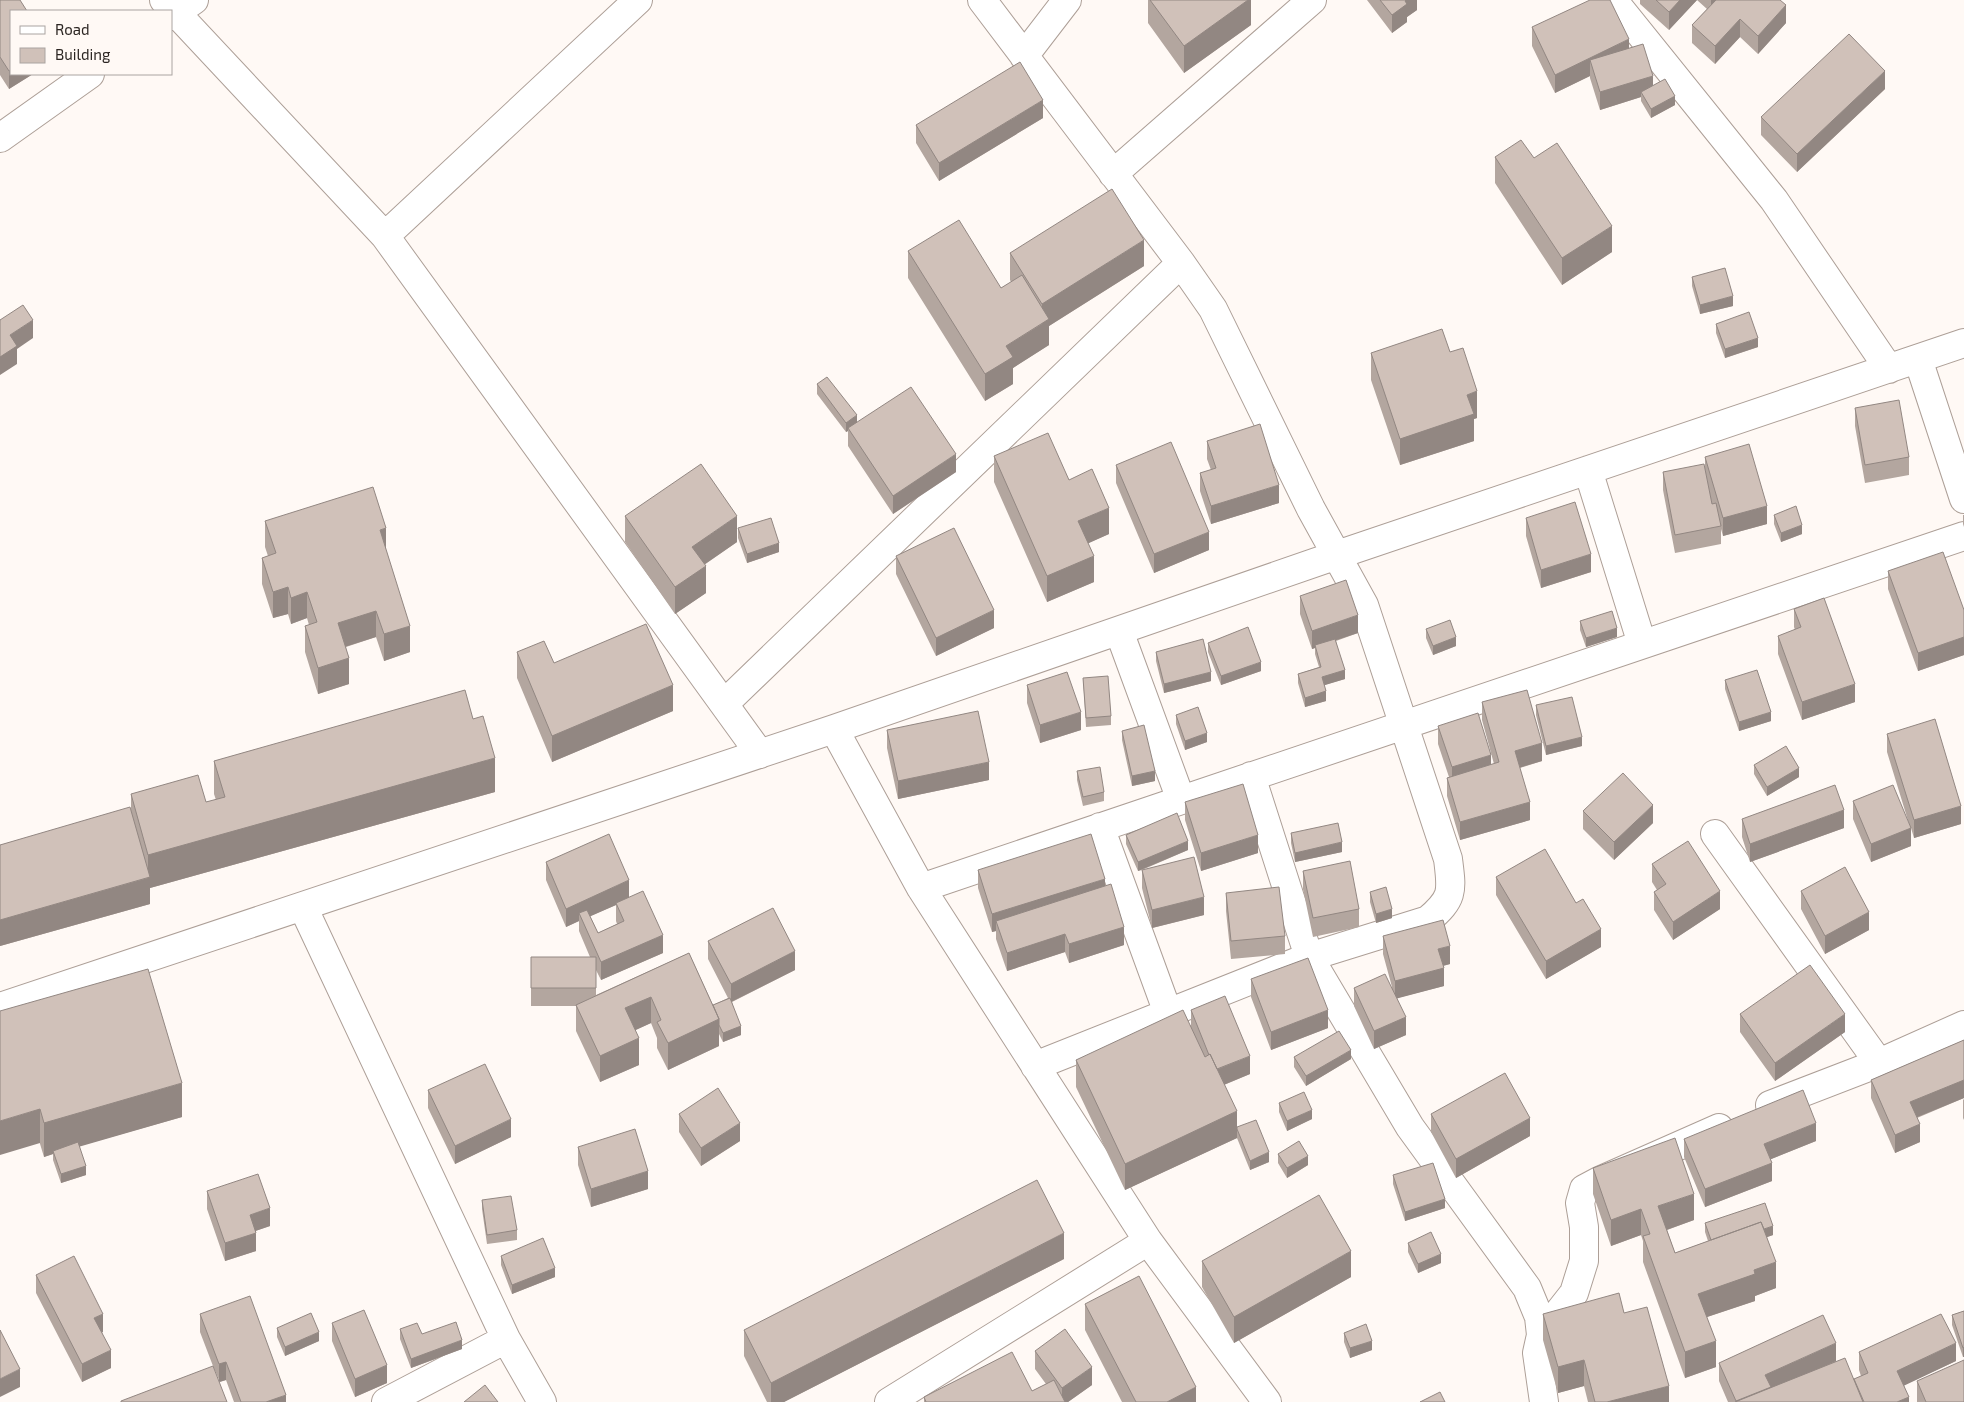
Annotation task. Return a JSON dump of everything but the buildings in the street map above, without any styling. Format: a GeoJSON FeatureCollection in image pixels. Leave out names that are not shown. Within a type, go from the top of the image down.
{"type":"FeatureCollection","features":[{"type":"Feature","properties":{"kind":"street"},"geometry":{"type":"LineString","coordinates":[[385,236],[638,0]]}},
{"type":"Feature","properties":{"kind":"street"},"geometry":{"type":"LineString","coordinates":[[982,0],[1181,263],[1213,309],[1311,509],[1364,605],[1448,859],[1452,887],[1444,907],[1428,920],[1308,957],[1035,1066]]}},
{"type":"Feature","properties":{"kind":"street"},"geometry":{"type":"LineString","coordinates":[[1024,56],[1067,0]]}},
{"type":"Feature","properties":{"kind":"street"},"geometry":{"type":"LineString","coordinates":[[1113,174],[1312,0]]}},
{"type":"Feature","properties":{"kind":"street"},"geometry":{"type":"LineString","coordinates":[[1613,0],[1774,200],[1889,369]]}},
{"type":"Feature","properties":{"kind":"street"},"geometry":{"type":"LineString","coordinates":[[176,7],[385,236],[760,754]]}},
{"type":"Feature","properties":{"kind":"street"},"geometry":{"type":"LineString","coordinates":[[0,138],[89,75]]}},
{"type":"Feature","properties":{"kind":"street"},"geometry":{"type":"LineString","coordinates":[[724,704],[1181,263]]}},
{"type":"Feature","properties":{"kind":"street"},"geometry":{"type":"LineString","coordinates":[[0,1007],[834,729],[1336,555],[1964,343]]}},
{"type":"Feature","properties":{"kind":"street"},"geometry":{"type":"LineString","coordinates":[[1918,359],[1964,499]]}},
{"type":"Feature","properties":{"kind":"street"},"geometry":{"type":"LineString","coordinates":[[1588,470],[1642,644]]}},
{"type":"Feature","properties":{"kind":"street"},"geometry":{"type":"LineString","coordinates":[[921,888],[1964,536]]}},
{"type":"Feature","properties":{"kind":"street"},"geometry":{"type":"LineString","coordinates":[[1120,631],[1181,800]]}},
{"type":"Feature","properties":{"kind":"street"},"geometry":{"type":"LineString","coordinates":[[834,729],[921,888],[1035,1066],[1148,1241],[1267,1402]]}},
{"type":"Feature","properties":{"kind":"street"},"geometry":{"type":"LineString","coordinates":[[1251,776],[1308,957],[1410,1127],[1527,1288],[1539,1317],[1541,1335],[1538,1353],[1544,1402]]}},
{"type":"Feature","properties":{"kind":"street"},"geometry":{"type":"LineString","coordinates":[[1100,827],[1168,1013]]}},
{"type":"Feature","properties":{"kind":"street"},"geometry":{"type":"LineString","coordinates":[[1714,834],[1879,1063]]}},
{"type":"Feature","properties":{"kind":"street"},"geometry":{"type":"LineString","coordinates":[[303,907],[506,1339],[542,1402]]}},
{"type":"Feature","properties":{"kind":"street"},"geometry":{"type":"LineString","coordinates":[[1541,1335],[1574,1293],[1584,1261],[1584,1227],[1580,1203],[1584,1189],[1780,1101],[1879,1063],[1964,1025]]}},
{"type":"Feature","properties":{"kind":"street"},"geometry":{"type":"LineString","coordinates":[[889,1402],[1148,1241]]}},
{"type":"Feature","properties":{"kind":"street"},"geometry":{"type":"LineString","coordinates":[[386,1402],[506,1339]]}}]}
